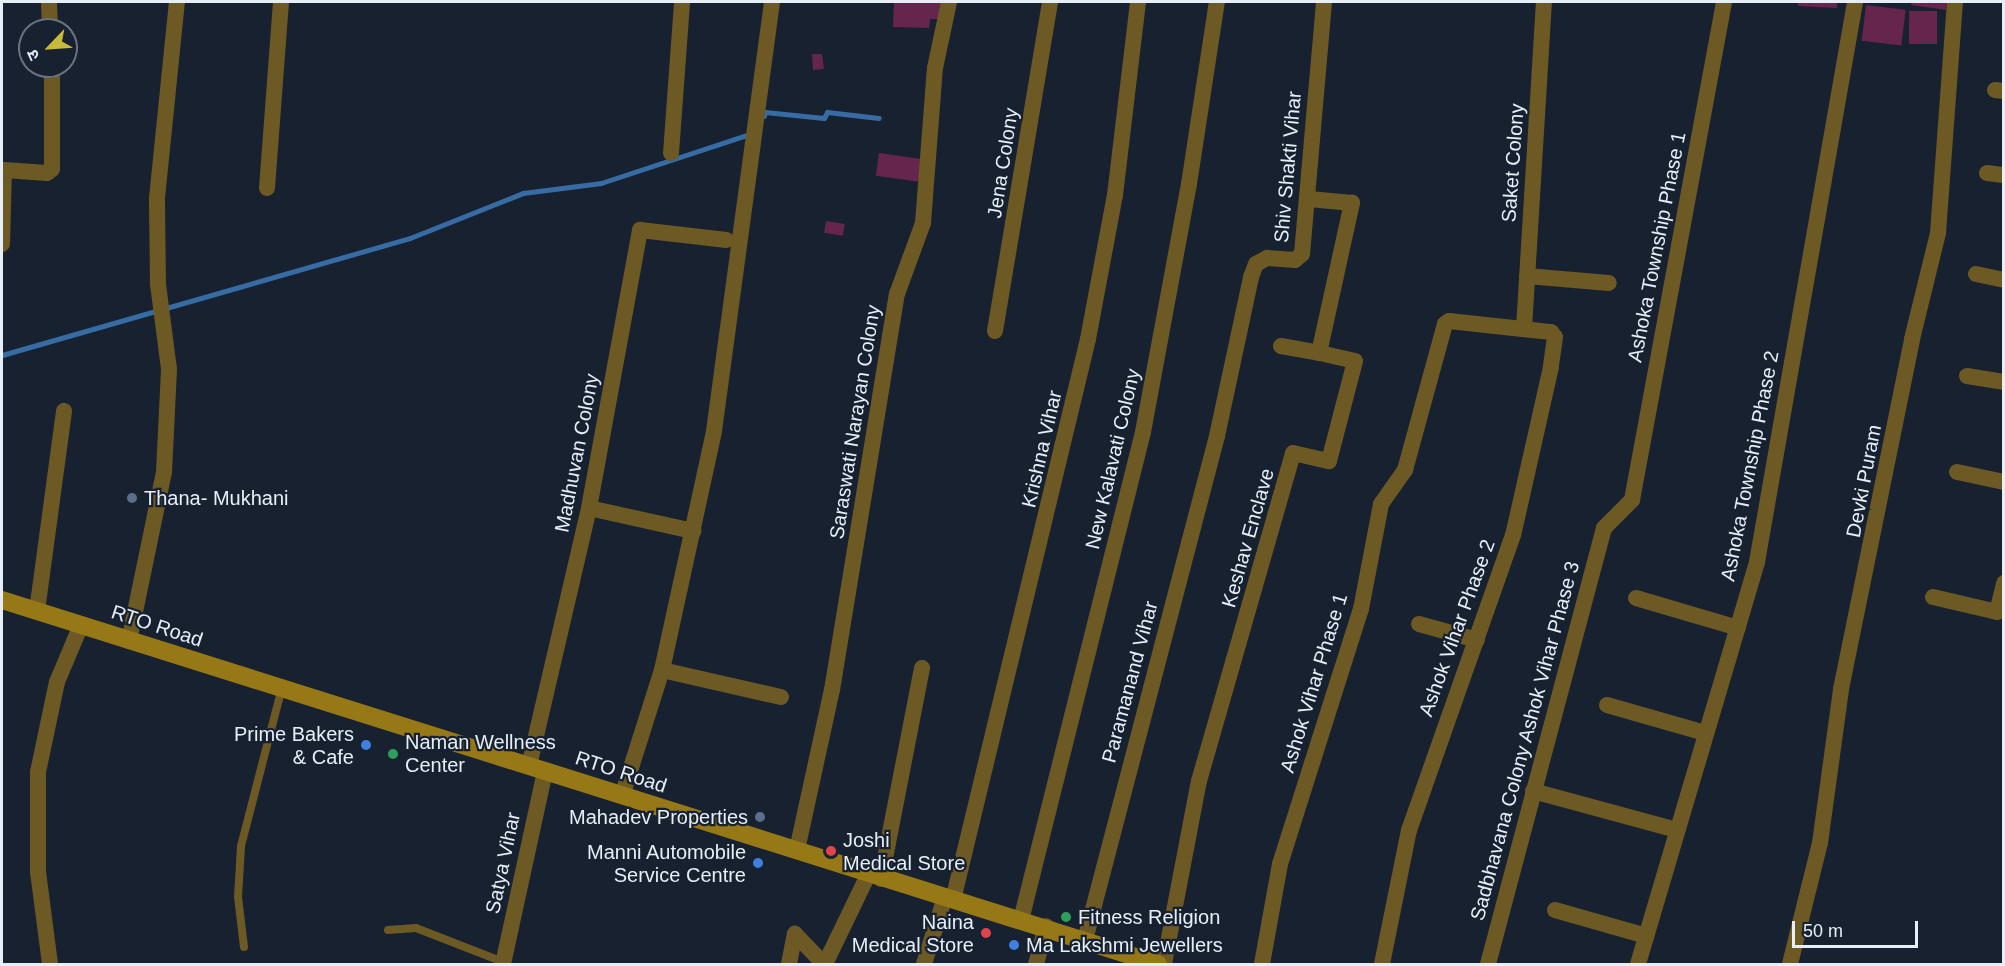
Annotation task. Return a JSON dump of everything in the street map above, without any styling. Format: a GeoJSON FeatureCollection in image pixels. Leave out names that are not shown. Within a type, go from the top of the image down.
{"type":"FeatureCollection","features":[{"type":"Feature","properties":{"kind":"street"},"geometry":{"type":"LineString","coordinates":[[49,2],[50,18]]}},
{"type":"Feature","properties":{"kind":"street"},"geometry":{"type":"LineString","coordinates":[[129,641],[164,472],[169,369],[162,308],[157,198],[177,2]]}},
{"type":"Feature","properties":{"kind":"street"},"geometry":{"type":"LineString","coordinates":[[267,188],[281,2]]}},
{"type":"Feature","properties":{"kind":"street"},"geometry":{"type":"LineString","coordinates":[[671,153],[682,2]]}},
{"type":"Feature","properties":{"kind":"street"},"geometry":{"type":"LineString","coordinates":[[622,796],[662,670],[714,431],[772,2]]}},
{"type":"Feature","properties":{"kind":"street","name":"Saraswati Narayan Colony"},"geometry":{"type":"LineString","coordinates":[[797,850],[830,702],[897,294],[923,222],[935,68],[949,2]]}},
{"type":"Feature","properties":{"kind":"street","name":"Jena Colony"},"geometry":{"type":"LineString","coordinates":[[995,331],[1050,2]]}},
{"type":"Feature","properties":{"kind":"street","name":"Krishna Vihar"},"geometry":{"type":"LineString","coordinates":[[924,964],[949,898],[1088,339],[1115,195],[1138,2]]}},
{"type":"Feature","properties":{"kind":"street","name":"New Kalavati Colony"},"geometry":{"type":"LineString","coordinates":[[1021,920],[1143,432],[1189,184],[1217,2]]}},
{"type":"Feature","properties":{"kind":"street","name":"Shiv Shakti Vihar"},"geometry":{"type":"LineString","coordinates":[[1217,436],[1253,270],[1256,264],[1267,258],[1295,260],[1302,254],[1309,199],[1324,2]]}},
{"type":"Feature","properties":{"kind":"street","name":"Saket Colony"},"geometry":{"type":"LineString","coordinates":[[1524,328],[1545,2]]}},
{"type":"Feature","properties":{"kind":"street","name":"Ashoka Township Phase 1"},"geometry":{"type":"LineString","coordinates":[[1604,528],[1632,500],[1724,2]]}},
{"type":"Feature","properties":{"kind":"street","name":"Ashoka Township Phase 2"},"geometry":{"type":"LineString","coordinates":[[1638,964],[1757,562],[1855,2]]}},
{"type":"Feature","properties":{"kind":"street","name":"Devki Puram"},"geometry":{"type":"LineString","coordinates":[[1790,964],[1820,843],[1841,689],[1912,339],[1938,233],[1955,2]]}},
{"type":"Feature","properties":{"kind":"street"},"geometry":{"type":"LineString","coordinates":[[2,244],[3,170],[47,173],[52,169],[52,78]]}},
{"type":"Feature","properties":{"kind":"street"},"geometry":{"type":"LineString","coordinates":[[1986,173],[2004,175]]}},
{"type":"Feature","properties":{"kind":"street"},"geometry":{"type":"LineString","coordinates":[[1281,346],[1319,354],[1353,206],[1350,202],[1309,199]]}},
{"type":"Feature","properties":{"kind":"street","name":"Madhuvan Colony"},"geometry":{"type":"LineString","coordinates":[[537,769],[589,508],[640,230],[726,240]]}},
{"type":"Feature","properties":{"kind":"street"},"geometry":{"type":"LineString","coordinates":[[1976,274],[2004,280]]}},
{"type":"Feature","properties":{"kind":"street"},"geometry":{"type":"LineString","coordinates":[[1527,276],[1609,283]]}},
{"type":"Feature","properties":{"kind":"street","name":"Ashok Vihar Phase 1"},"geometry":{"type":"LineString","coordinates":[[1262,964],[1280,864],[1361,609],[1381,504],[1405,470],[1445,324],[1449,321],[1524,328]]}},
{"type":"Feature","properties":{"kind":"street","name":"Ashok Vihar Phase 2"},"geometry":{"type":"LineString","coordinates":[[1382,964],[1409,830],[1513,535],[1551,367],[1554,333],[1524,328]]}},
{"type":"Feature","properties":{"kind":"street","name":"Keshav Enclave"},"geometry":{"type":"LineString","coordinates":[[1164,964],[1199,781],[1293,453],[1329,461],[1355,361],[1319,354]]}},
{"type":"Feature","properties":{"kind":"street"},"geometry":{"type":"LineString","coordinates":[[1967,376],[2004,382]]}},
{"type":"Feature","properties":{"kind":"street"},"geometry":{"type":"LineString","coordinates":[[37,611],[64,411]]}},
{"type":"Feature","properties":{"kind":"street","name":"Paramanand Vihar"},"geometry":{"type":"LineString","coordinates":[[1085,940],[1217,436]]}},
{"type":"Feature","properties":{"kind":"street"},"geometry":{"type":"LineString","coordinates":[[1957,472],[2004,482]]}},
{"type":"Feature","properties":{"kind":"street"},"geometry":{"type":"LineString","coordinates":[[589,508],[693,531]]}},
{"type":"Feature","properties":{"kind":"street","name":"Sadbhavana Colony Ashok Vihar Phase 3"},"geometry":{"type":"LineString","coordinates":[[1488,964],[1604,528]]}},
{"type":"Feature","properties":{"kind":"street"},"geometry":{"type":"LineString","coordinates":[[1933,597],[1997,612],[2004,584]]}},
{"type":"Feature","properties":{"kind":"street"},"geometry":{"type":"LineString","coordinates":[[1636,598],[1738,627]]}},
{"type":"Feature","properties":{"kind":"street","name":"RTO Road"},"geometry":{"type":"LineString","coordinates":[[2,600],[797,850],[874,877],[1046,926],[1148,963]]}},
{"type":"Feature","properties":{"kind":"street"},"geometry":{"type":"LineString","coordinates":[[1419,624],[1477,640]]}},
{"type":"Feature","properties":{"kind":"street"},"geometry":{"type":"LineString","coordinates":[[50,964],[38,872],[38,772],[57,682],[81,625]]}},
{"type":"Feature","properties":{"kind":"street"},"geometry":{"type":"LineString","coordinates":[[789,964],[795,934],[825,964],[874,877],[922,668]]}},
{"type":"Feature","properties":{"kind":"street"},"geometry":{"type":"LineString","coordinates":[[662,670],[781,697]]}},
{"type":"Feature","properties":{"kind":"street"},"geometry":{"type":"LineString","coordinates":[[1607,705],[1705,733]]}},
{"type":"Feature","properties":{"kind":"street","name":"Satya Vihar"},"geometry":{"type":"LineString","coordinates":[[503,963],[537,769]]}},
{"type":"Feature","properties":{"kind":"street"},"geometry":{"type":"LineString","coordinates":[[1533,791],[1677,830]]}},
{"type":"Feature","properties":{"kind":"street"},"geometry":{"type":"LineString","coordinates":[[1555,910],[1646,936]]}},
{"type":"Feature","properties":{"kind":"street"},"geometry":{"type":"LineString","coordinates":[[1036,964],[1046,926]]}},
{"type":"Feature","properties":{"kind":"lane"},"geometry":{"type":"LineString","coordinates":[[244,947],[238,897],[241,846],[282,688]]}},
{"type":"Feature","properties":{"kind":"lane"},"geometry":{"type":"LineString","coordinates":[[388,930],[416,928],[503,963]]}},
{"type":"Feature","properties":{"kind":"building"},"geometry":{"type":"Polygon","coordinates":[[[894,2],[942,2],[941,19],[930,19],[929,28],[893,27],[894,2]]]}},
{"type":"Feature","properties":{"kind":"building"},"geometry":{"type":"Polygon","coordinates":[[[1798,2],[1837,2],[1837,8],[1798,6],[1798,2]]]}},
{"type":"Feature","properties":{"kind":"building"},"geometry":{"type":"Polygon","coordinates":[[[1912,2],[1947,2],[1946,10],[1911,5],[1912,2]]]}},
{"type":"Feature","properties":{"kind":"building"},"geometry":{"type":"Polygon","coordinates":[[[1866,5],[1906,10],[1901,46],[1862,41],[1866,5]]]}},
{"type":"Feature","properties":{"kind":"building"},"geometry":{"type":"Polygon","coordinates":[[[1909,11],[1937,11],[1937,44],[1909,44],[1909,11]]]}},
{"type":"Feature","properties":{"kind":"building"},"geometry":{"type":"Polygon","coordinates":[[[812,54],[822,54],[824,69],[813,70],[812,54]]]}},
{"type":"Feature","properties":{"kind":"building"},"geometry":{"type":"Polygon","coordinates":[[[879,153],[922,159],[918,182],[876,176],[879,153]]]}},
{"type":"Feature","properties":{"kind":"building"},"geometry":{"type":"Polygon","coordinates":[[[826,221],[845,224],[843,236],[824,233],[826,221]]]}},
{"type":"Feature","properties":{"kind":"waterway"},"geometry":{"type":"LineString","coordinates":[[764,116],[765,112],[824,118],[827,112],[879,118]]}},
{"type":"Feature","properties":{"kind":"waterway"},"geometry":{"type":"LineString","coordinates":[[2,355],[410,238],[523,193],[601,183],[750,134]]}},
{"type":"Feature","properties":{"kind":"place","name":"Thana- Mukhani"},"geometry":{"type":"Point","coordinates":[132,498]}},
{"type":"Feature","properties":{"kind":"place","name":"Prime Bakers & Cafe"},"geometry":{"type":"Point","coordinates":[366,745]}},
{"type":"Feature","properties":{"kind":"place","name":"Naman Wellness Center"},"geometry":{"type":"Point","coordinates":[393,754]}},
{"type":"Feature","properties":{"kind":"place","name":"Mahadev Properties"},"geometry":{"type":"Point","coordinates":[760,817]}},
{"type":"Feature","properties":{"kind":"place","name":"Joshi Medical Store"},"geometry":{"type":"Point","coordinates":[831,851]}},
{"type":"Feature","properties":{"kind":"place","name":"Manni Automobile Service Centre"},"geometry":{"type":"Point","coordinates":[758,863]}},
{"type":"Feature","properties":{"kind":"place","name":"Fitness Religion"},"geometry":{"type":"Point","coordinates":[1066,917]}},
{"type":"Feature","properties":{"kind":"place","name":"Naina Medical Store"},"geometry":{"type":"Point","coordinates":[986,933]}},
{"type":"Feature","properties":{"kind":"place","name":"Ma Lakshmi Jewellers"},"geometry":{"type":"Point","coordinates":[1014,945]}}]}
